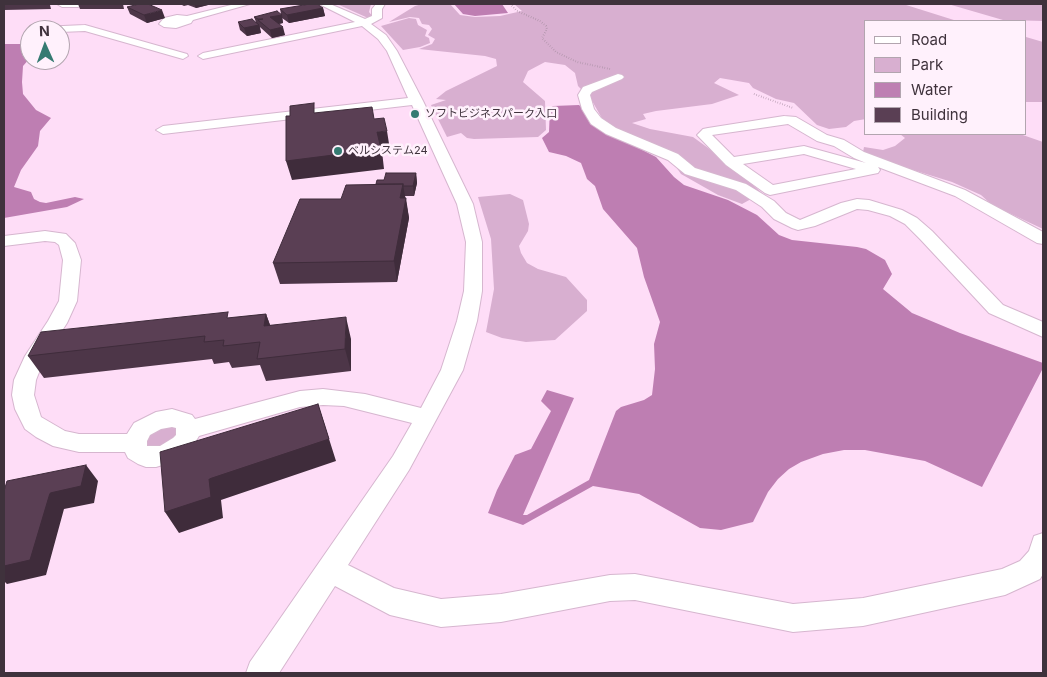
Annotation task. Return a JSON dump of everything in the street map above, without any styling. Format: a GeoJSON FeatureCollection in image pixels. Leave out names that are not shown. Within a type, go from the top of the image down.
{"type":"FeatureCollection","features":[{"type":"Feature","properties":{"kind":"street"},"geometry":{"type":"LineString","coordinates":[[62,4],[78,4]]}},
{"type":"Feature","properties":{"kind":"street"},"geometry":{"type":"LineString","coordinates":[[187,19],[244,4]]}},
{"type":"Feature","properties":{"kind":"street"},"geometry":{"type":"LineString","coordinates":[[261,673],[401,463],[427,418],[452,370],[467,321],[473,291],[474,242],[471,224],[460,190],[387,43],[382,36],[352,16],[323,4]]}},
{"type":"Feature","properties":{"kind":"street"},"geometry":{"type":"LineString","coordinates":[[70,29],[85,28],[183,56],[196,54],[204,56],[364,24],[377,18],[377,9],[380,4]]}},
{"type":"Feature","properties":{"kind":"street"},"geometry":{"type":"LineString","coordinates":[[618,77],[587,90],[584,95],[588,109],[596,120],[611,131],[673,157],[690,171],[740,187],[768,204],[780,216],[798,225],[809,223],[846,206],[856,204],[869,204],[896,213],[911,221],[926,235],[970,279],[996,309],[1043,330]]}},
{"type":"Feature","properties":{"kind":"street"},"geometry":{"type":"LineString","coordinates":[[163,130],[417,101]]}},
{"type":"Feature","properties":{"kind":"street"},"geometry":{"type":"LineString","coordinates":[[873,170],[770,190],[731,162],[704,134],[788,120],[794,121],[822,138],[839,143],[859,155],[960,193],[1043,239]]}},
{"type":"Feature","properties":{"kind":"street"},"geometry":{"type":"LineString","coordinates":[[731,162],[804,150],[960,193]]}},
{"type":"Feature","properties":{"kind":"street"},"geometry":{"type":"LineString","coordinates":[[4,241],[45,236],[60,238],[67,244],[72,260],[68,301],[58,323],[35,356],[25,380],[23,395],[26,409],[33,423],[44,432],[61,439],[79,443],[134,443]]}},
{"type":"Feature","properties":{"kind":"street"},"geometry":{"type":"LineString","coordinates":[[188,430],[300,399],[323,397],[365,402],[427,418]]}},
{"type":"Feature","properties":{"kind":"street"},"geometry":{"type":"LineString","coordinates":[[162,419],[180,419],[186,424],[188,430],[186,438],[181,445],[161,456],[151,458],[142,456],[136,451],[134,443],[142,429],[162,419]]}},
{"type":"Feature","properties":{"kind":"street"},"geometry":{"type":"LineString","coordinates":[[329,569],[390,601],[442,613],[501,608],[610,588],[635,587],[793,618],[863,612],[1005,582],[1030,570],[1040,556],[1043,545]]}},
{"type":"Feature","properties":{"kind":"path"},"geometry":{"type":"LineString","coordinates":[[510,4],[517,11],[540,20],[546,26],[547,29],[542,38],[556,52],[577,62],[607,66],[618,77]]}},
{"type":"Feature","properties":{"kind":"green space"},"geometry":{"type":"Polygon","coordinates":[[[337,4],[371,4],[369,12],[373,17],[368,18],[337,4]]]}},
{"type":"Feature","properties":{"kind":"green space"},"geometry":{"type":"Polygon","coordinates":[[[422,4],[450,4],[460,15],[475,17],[500,16],[522,11],[514,4],[903,4],[954,20],[864,20],[864,119],[854,121],[846,127],[829,129],[817,125],[794,103],[776,99],[753,88],[749,83],[720,78],[714,83],[739,95],[712,104],[643,114],[646,119],[632,123],[650,129],[693,137],[726,161],[762,193],[742,204],[718,195],[681,174],[664,150],[626,135],[604,122],[591,99],[578,86],[575,73],[565,65],[545,62],[528,71],[523,82],[545,101],[546,130],[538,137],[474,139],[467,138],[461,133],[447,137],[431,105],[446,100],[436,99],[446,91],[497,66],[496,59],[485,56],[419,49],[432,44],[435,39],[428,35],[432,29],[429,25],[422,24],[419,18],[410,17],[389,22],[415,6],[422,4]]]}},
{"type":"Feature","properties":{"kind":"green space"},"geometry":{"type":"Polygon","coordinates":[[[948,4],[1043,4],[1043,21],[1003,20],[948,4]]]}},
{"type":"Feature","properties":{"kind":"green space"},"geometry":{"type":"Polygon","coordinates":[[[409,18],[416,19],[418,25],[427,30],[425,36],[429,38],[430,43],[403,50],[381,26],[409,18]]]}},
{"type":"Feature","properties":{"kind":"green space"},"geometry":{"type":"Polygon","coordinates":[[[1027,37],[1043,42],[1043,102],[1027,102],[1027,37]]]}},
{"type":"Feature","properties":{"kind":"green space"},"geometry":{"type":"Polygon","coordinates":[[[901,135],[1023,135],[1043,142],[1043,229],[992,205],[981,195],[952,182],[874,158],[863,152],[864,147],[883,150],[895,146],[905,138],[901,135]]]}},
{"type":"Feature","properties":{"kind":"green space"},"geometry":{"type":"Polygon","coordinates":[[[510,194],[523,200],[529,224],[528,231],[519,246],[527,263],[538,269],[566,277],[587,300],[587,311],[555,340],[526,342],[502,338],[486,332],[494,289],[491,239],[478,197],[510,194]]]}},
{"type":"Feature","properties":{"kind":"green space"},"geometry":{"type":"Polygon","coordinates":[[[165,425],[175,427],[177,431],[176,437],[162,447],[148,447],[146,445],[146,436],[165,425]]]}},
{"type":"Feature","properties":{"kind":"water"},"geometry":{"type":"Polygon","coordinates":[[[454,4],[502,4],[508,13],[475,16],[463,14],[454,4]]]}},
{"type":"Feature","properties":{"kind":"water"},"geometry":{"type":"Polygon","coordinates":[[[4,44],[20,44],[20,70],[23,70],[23,94],[36,110],[51,118],[40,131],[38,146],[21,170],[14,187],[31,192],[34,199],[40,202],[46,203],[75,197],[84,199],[67,207],[4,218],[4,44]]]}},
{"type":"Feature","properties":{"kind":"water"},"geometry":{"type":"Polygon","coordinates":[[[579,105],[611,134],[656,157],[684,185],[728,200],[757,215],[779,235],[792,240],[866,249],[885,260],[892,274],[883,289],[912,313],[960,333],[1043,363],[1043,368],[982,487],[925,461],[865,450],[844,450],[823,454],[801,462],[789,469],[768,492],[753,522],[721,530],[700,528],[639,494],[593,486],[523,525],[488,513],[497,490],[515,455],[531,449],[551,411],[541,401],[547,390],[574,398],[523,515],[527,515],[589,480],[616,411],[621,407],[644,400],[652,395],[655,369],[654,344],[660,322],[644,277],[637,248],[603,209],[595,186],[587,179],[581,163],[566,156],[549,152],[542,138],[549,132],[550,108],[553,106],[579,105]]]}},
{"type":"Feature","properties":{"kind":"building"},"geometry":{"type":"Polygon","coordinates":[[[148,4],[162,10],[144,15],[127,7],[148,4]]]}},
{"type":"Feature","properties":{"kind":"building"},"geometry":{"type":"Polygon","coordinates":[[[317,4],[323,8],[287,15],[280,9],[317,4]]]}},
{"type":"Feature","properties":{"kind":"building"},"geometry":{"type":"Polygon","coordinates":[[[277,11],[282,15],[270,17],[283,27],[270,30],[258,20],[263,19],[254,17],[277,11]]]}},
{"type":"Feature","properties":{"kind":"building"},"geometry":{"type":"Polygon","coordinates":[[[252,19],[259,25],[244,28],[238,22],[252,19]]]}},
{"type":"Feature","properties":{"kind":"building"},"geometry":{"type":"Polygon","coordinates":[[[314,103],[314,113],[372,107],[374,119],[384,118],[387,131],[377,132],[381,149],[286,161],[286,116],[290,116],[290,106],[314,103]]]}},
{"type":"Feature","properties":{"kind":"building"},"geometry":{"type":"Polygon","coordinates":[[[386,173],[416,173],[413,186],[376,184],[377,180],[384,180],[386,173]]]}},
{"type":"Feature","properties":{"kind":"building"},"geometry":{"type":"Polygon","coordinates":[[[403,184],[400,198],[406,198],[394,261],[273,263],[300,199],[341,199],[346,185],[403,184]]]}},
{"type":"Feature","properties":{"kind":"building"},"geometry":{"type":"Polygon","coordinates":[[[228,312],[227,318],[266,314],[264,326],[346,317],[345,349],[257,359],[260,342],[223,346],[224,340],[204,342],[205,336],[28,356],[41,332],[228,312]]]}},
{"type":"Feature","properties":{"kind":"building"},"geometry":{"type":"Polygon","coordinates":[[[318,404],[329,439],[209,479],[211,497],[165,512],[160,452],[318,404]]]}},
{"type":"Feature","properties":{"kind":"building"},"geometry":{"type":"Polygon","coordinates":[[[86,465],[81,486],[50,493],[30,560],[4,566],[4,491],[7,481],[86,465]]]}},
{"type":"Feature","properties":{"kind":"place","name":"ソフトビジネスパーク入口"},"geometry":{"type":"Point","coordinates":[415,114]}},
{"type":"Feature","properties":{"kind":"place","name":"ベルシステム24"},"geometry":{"type":"Point","coordinates":[338,151]}}]}
